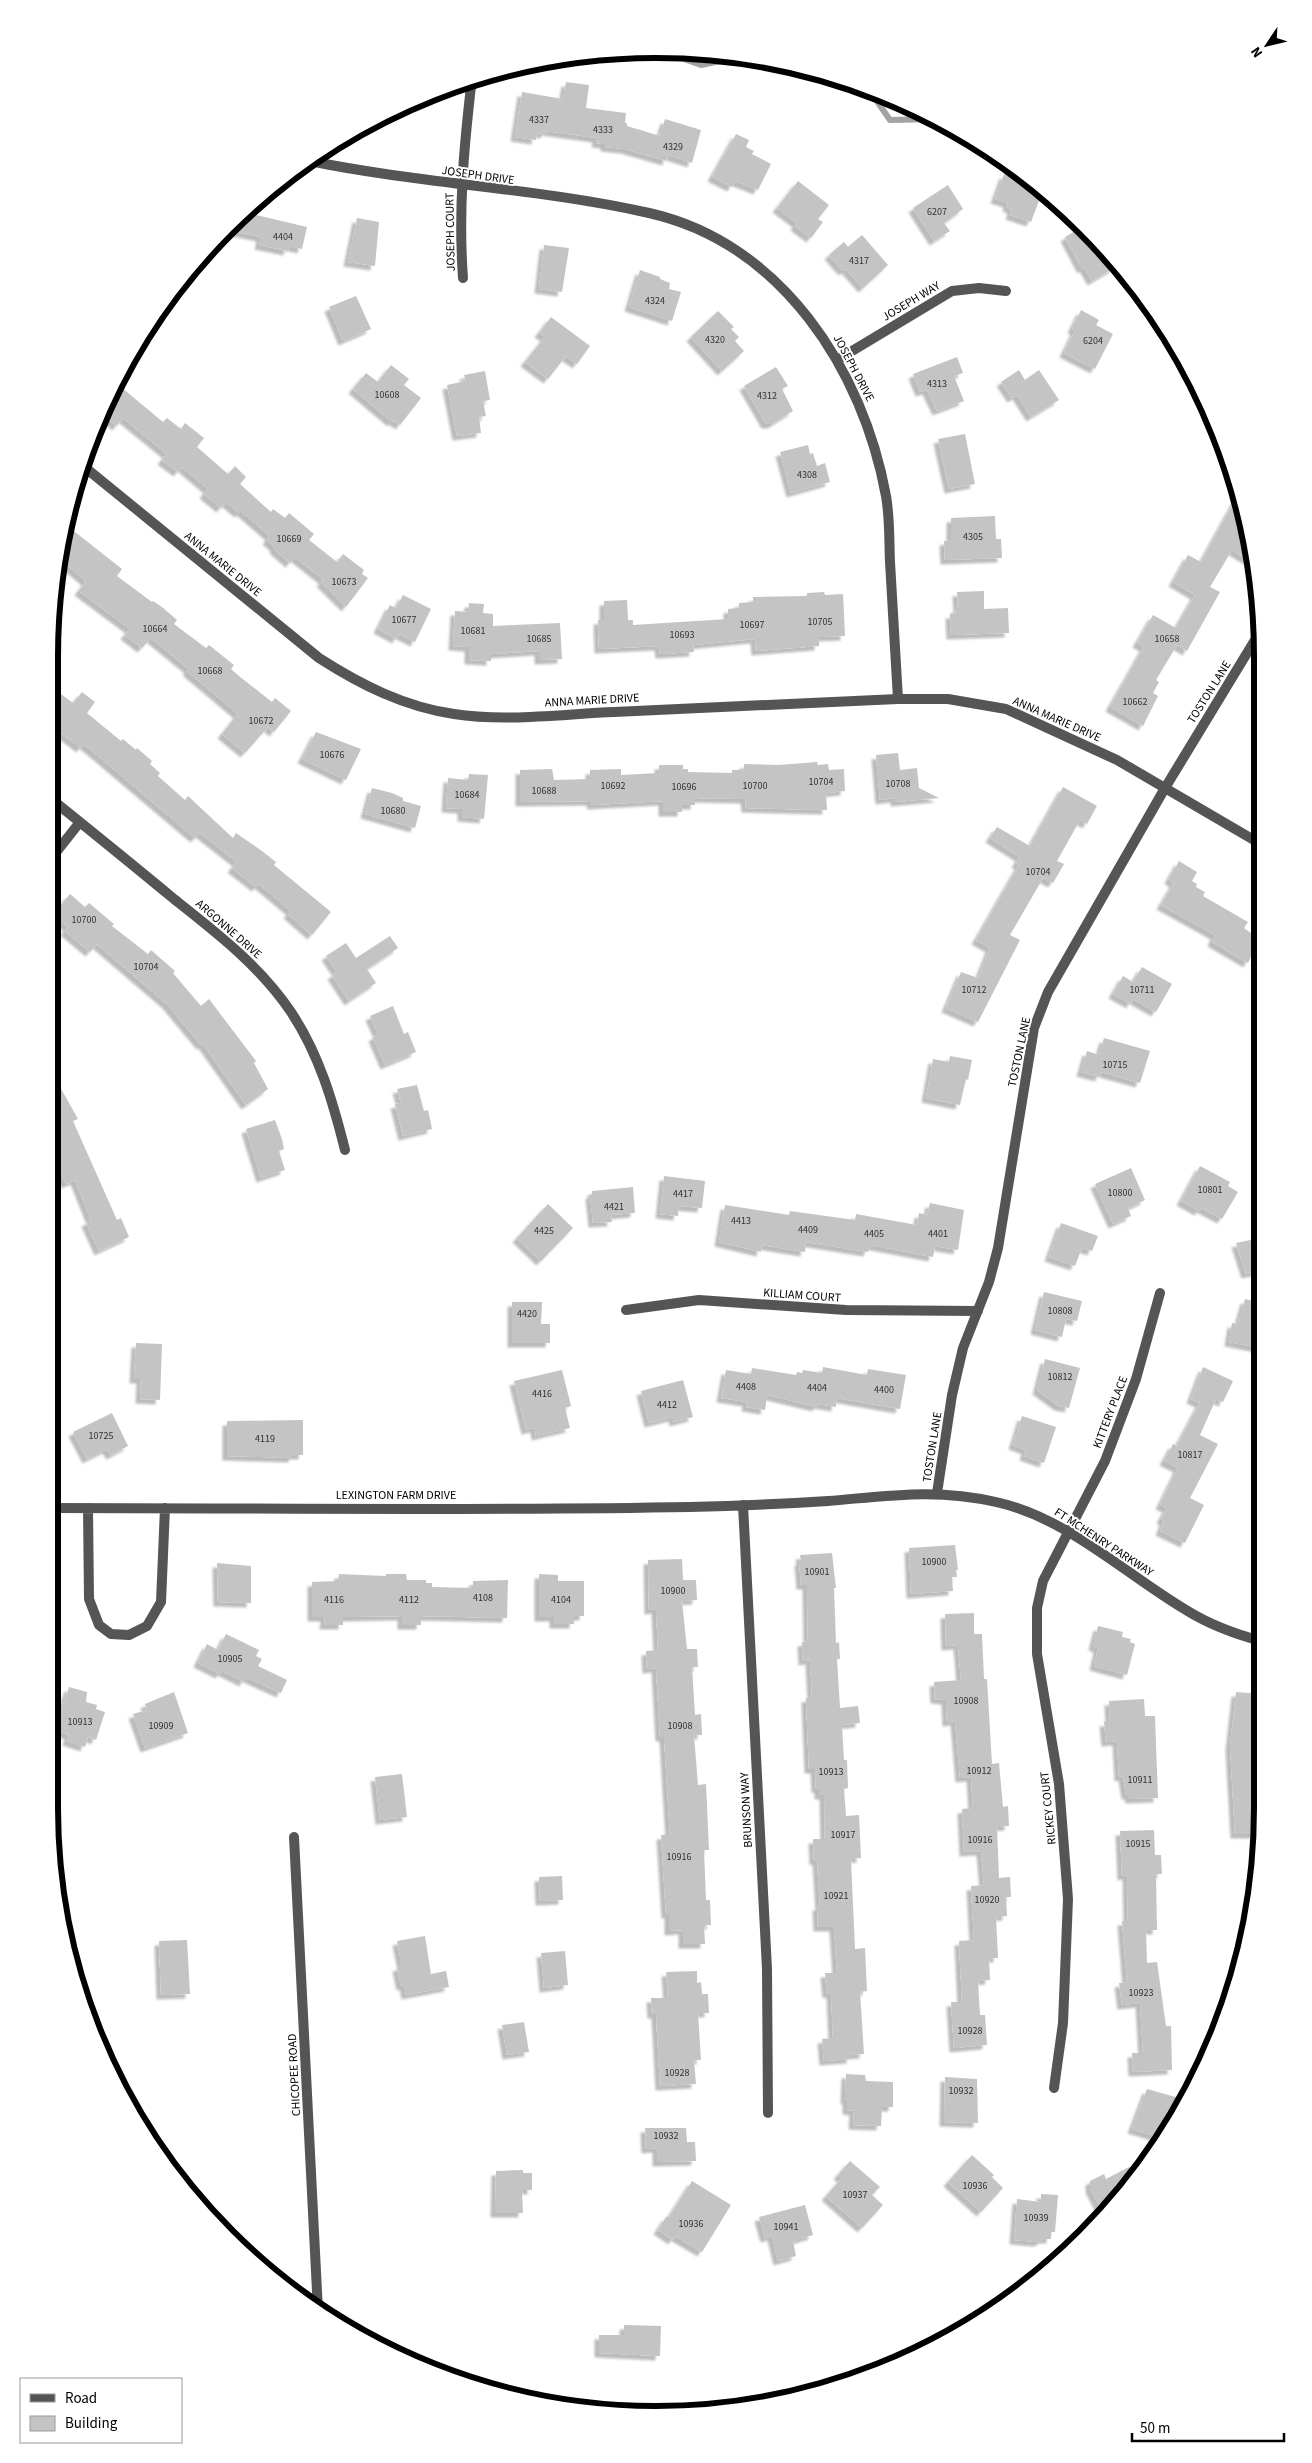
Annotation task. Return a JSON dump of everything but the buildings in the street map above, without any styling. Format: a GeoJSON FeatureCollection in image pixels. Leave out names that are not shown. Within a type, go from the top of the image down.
{"type":"FeatureCollection","features":[{"type":"Feature","properties":{"kind":"street","name":"JOSEPH COURT"},"geometry":{"type":"LineString","coordinates":[[464,278],[460,242],[462,186],[464,141],[471,87]]}},
{"type":"Feature","properties":{"kind":"street","name":"JOSEPH DRIVE"},"geometry":{"type":"LineString","coordinates":[[317,162],[363,172],[614,206],[652,214],[697,229],[739,252],[776,281],[809,316],[838,360],[868,422],[886,498],[898,699]]}},
{"type":"Feature","properties":{"kind":"street","name":"JOSEPH WAY"},"geometry":{"type":"LineString","coordinates":[[838,360],[952,291],[979,288],[1006,291]]}},
{"type":"Feature","properties":{"kind":"street","name":"ANNA MARIE DRIVE"},"geometry":{"type":"LineString","coordinates":[[87,469],[319,658],[350,678],[412,704],[453,714],[501,716],[898,699],[948,699],[1006,709],[1117,760],[1254,840]]}},
{"type":"Feature","properties":{"kind":"street","name":"TOSTON LANE"},"geometry":{"type":"LineString","coordinates":[[938,1493],[952,1395],[963,1348],[978,1311],[998,1248],[1034,1028],[1048,992],[1164,788],[1254,642]]}},
{"type":"Feature","properties":{"kind":"street","name":"ARGONNE DRIVE"},"geometry":{"type":"LineString","coordinates":[[58,804],[236,949],[266,980],[291,1013],[317,1060],[334,1105],[345,1150]]}},
{"type":"Feature","properties":{"kind":"street"},"geometry":{"type":"LineString","coordinates":[[58,850],[80,822]]}},
{"type":"Feature","properties":{"kind":"street","name":"KITTERY PLACE"},"geometry":{"type":"LineString","coordinates":[[1068,1532],[1105,1461],[1136,1379],[1160,1293]]}},
{"type":"Feature","properties":{"kind":"street","name":"KILLIAM COURT"},"geometry":{"type":"LineString","coordinates":[[626,1310],[699,1300],[846,1310],[978,1311]]}},
{"type":"Feature","properties":{"kind":"street","name":"FT MCHENRY PARKWAY"},"geometry":{"type":"LineString","coordinates":[[743,1506],[870,1498],[905,1493],[938,1493],[989,1500],[1022,1509],[1068,1532],[1186,1611],[1229,1632],[1254,1639]]}},
{"type":"Feature","properties":{"kind":"street","name":"LEXINGTON FARM DRIVE"},"geometry":{"type":"LineString","coordinates":[[58,1508],[630,1508],[743,1506]]}},
{"type":"Feature","properties":{"kind":"street","name":"BRUNSON WAY"},"geometry":{"type":"LineString","coordinates":[[743,1506],[767,1969],[768,2113]]}},
{"type":"Feature","properties":{"kind":"street"},"geometry":{"type":"LineString","coordinates":[[88,1508],[89,1599],[99,1625],[111,1634],[129,1636],[148,1626],[160,1602],[166,1508]]}},
{"type":"Feature","properties":{"kind":"street","name":"RICKEY COURT"},"geometry":{"type":"LineString","coordinates":[[1054,2088],[1063,2023],[1068,1899],[1059,1784],[1036,1636],[1037,1608],[1043,1580],[1068,1532]]}},
{"type":"Feature","properties":{"kind":"street","name":"CHICOPEE ROAD"},"geometry":{"type":"LineString","coordinates":[[294,1837],[317,2301]]}},
{"type":"Feature","properties":{"kind":"waterway"},"geometry":{"type":"LineString","coordinates":[[683,59],[701,65],[718,61]]}},
{"type":"Feature","properties":{"kind":"waterway"},"geometry":{"type":"LineString","coordinates":[[876,100],[890,120],[922,119]]}}]}
